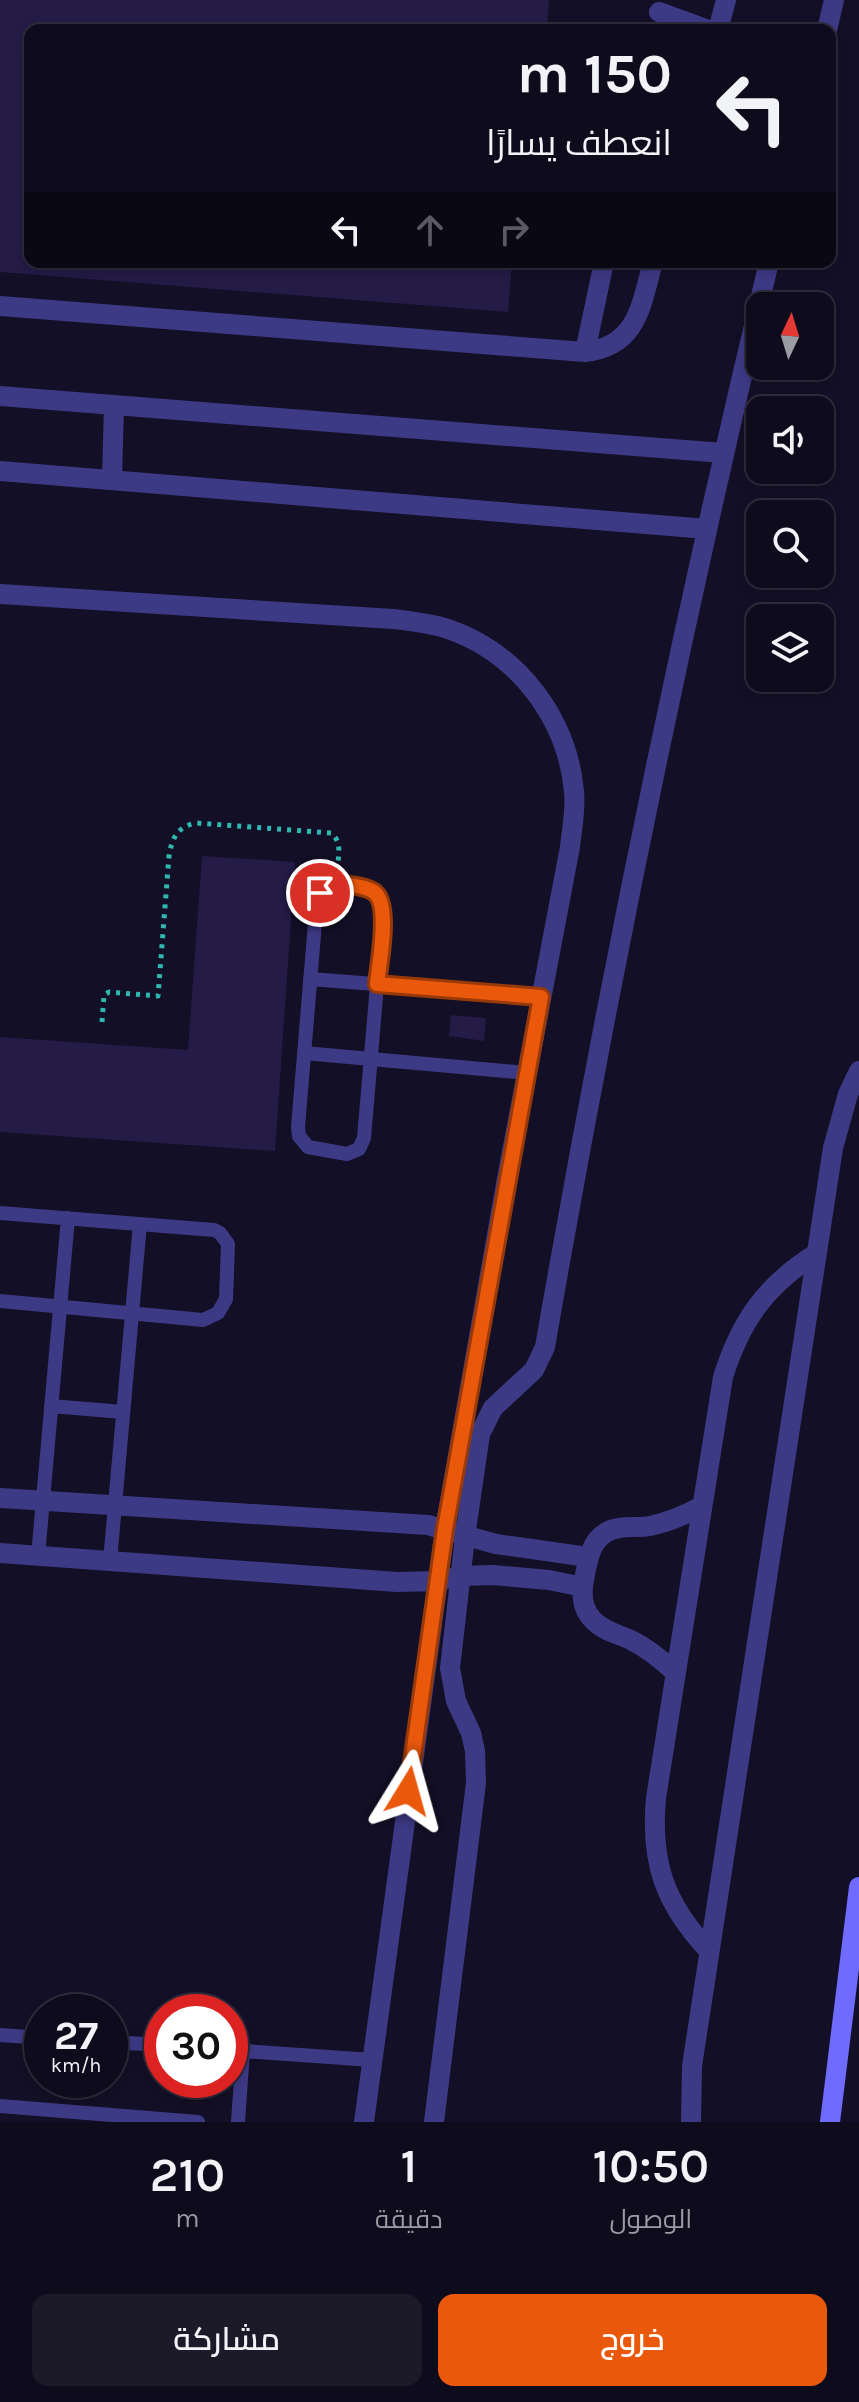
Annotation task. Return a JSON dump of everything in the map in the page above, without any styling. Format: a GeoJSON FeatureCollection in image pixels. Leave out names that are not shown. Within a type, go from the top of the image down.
{"type":"FeatureCollection","features":[{"type":"Feature","properties":{"kind":"main road"},"geometry":{"type":"LineString","coordinates":[[830,2122],[859,1887]]}},
{"type":"Feature","properties":{"kind":"street"},"geometry":{"type":"LineString","coordinates":[[720,24],[726,0]]}},
{"type":"Feature","properties":{"kind":"street"},"geometry":{"type":"LineString","coordinates":[[828,24],[834,0]]}},
{"type":"Feature","properties":{"kind":"street"},"geometry":{"type":"LineString","coordinates":[[658,14],[689,24]]}},
{"type":"Feature","properties":{"kind":"street"},"geometry":{"type":"LineString","coordinates":[[585,352],[603,268]]}},
{"type":"Feature","properties":{"kind":"street"},"geometry":{"type":"LineString","coordinates":[[0,306],[585,352],[613,345],[635,323],[651,268]]}},
{"type":"Feature","properties":{"kind":"street"},"geometry":{"type":"LineString","coordinates":[[434,2122],[476,1783],[471,1733],[456,1701],[450,1668],[480,1434],[503,1397],[534,1370],[545,1347],[618,947],[723,453],[768,268]]}},
{"type":"Feature","properties":{"kind":"street"},"geometry":{"type":"LineString","coordinates":[[0,396],[723,453]]}},
{"type":"Feature","properties":{"kind":"street"},"geometry":{"type":"LineString","coordinates":[[112,480],[114,405]]}},
{"type":"Feature","properties":{"kind":"street"},"geometry":{"type":"LineString","coordinates":[[0,471],[707,529]]}},
{"type":"Feature","properties":{"kind":"street"},"geometry":{"type":"LineString","coordinates":[[0,594],[420,622],[447,629],[473,639],[517,671],[551,714],[566,752],[574,793],[574,820],[445,1529],[364,2122]]}},
{"type":"Feature","properties":{"kind":"street"},"geometry":{"type":"LineString","coordinates":[[691,2122],[692,2066],[833,1148],[844,1107],[859,1071]]}},
{"type":"Feature","properties":{"kind":"street"},"geometry":{"type":"LineString","coordinates":[[709,1951],[690,1931],[674,1907],[663,1882],[655,1854],[653,1826],[656,1798],[723,1377],[731,1352],[756,1305],[794,1267],[817,1253]]}},
{"type":"Feature","properties":{"kind":"street"},"geometry":{"type":"LineString","coordinates":[[0,1498],[428,1525],[465,1537],[526,1550],[588,1557]]}},
{"type":"Feature","properties":{"kind":"street"},"geometry":{"type":"LineString","coordinates":[[676,1673],[646,1648],[592,1620],[582,1599],[583,1587],[588,1557],[596,1541],[611,1530],[667,1522],[702,1506]]}},
{"type":"Feature","properties":{"kind":"street"},"geometry":{"type":"LineString","coordinates":[[0,1553],[397,1582],[437,1581],[461,1576],[522,1577],[583,1587]]}},
{"type":"Feature","properties":{"kind":"lane"},"geometry":{"type":"LineString","coordinates":[[338,884],[373,891],[382,904],[363,1141],[355,1152],[347,1154],[312,1149],[299,1136],[317,899],[325,888],[338,884]]}},
{"type":"Feature","properties":{"kind":"lane"},"geometry":{"type":"LineString","coordinates":[[310,979],[541,997]]}},
{"type":"Feature","properties":{"kind":"lane"},"geometry":{"type":"LineString","coordinates":[[304,1053],[527,1073]]}},
{"type":"Feature","properties":{"kind":"lane"},"geometry":{"type":"LineString","coordinates":[[0,1213],[207,1229],[220,1233],[229,1250],[226,1299],[218,1313],[203,1320],[0,1301]]}},
{"type":"Feature","properties":{"kind":"lane"},"geometry":{"type":"LineString","coordinates":[[38,1556],[68,1218]]}},
{"type":"Feature","properties":{"kind":"lane"},"geometry":{"type":"LineString","coordinates":[[110,1561],[140,1224]]}},
{"type":"Feature","properties":{"kind":"lane"},"geometry":{"type":"LineString","coordinates":[[51,1406],[123,1412]]}},
{"type":"Feature","properties":{"kind":"lane"},"geometry":{"type":"LineString","coordinates":[[0,2035],[24,2037]]}},
{"type":"Feature","properties":{"kind":"lane"},"geometry":{"type":"LineString","coordinates":[[248,2051],[372,2060]]}},
{"type":"Feature","properties":{"kind":"lane"},"geometry":{"type":"LineString","coordinates":[[238,2098],[238,2122]]}},
{"type":"Feature","properties":{"kind":"lane"},"geometry":{"type":"LineString","coordinates":[[0,2106],[198,2122]]}},
{"type":"Feature","properties":{"kind":"path"},"geometry":{"type":"LineString","coordinates":[[102,1022],[104,995],[109,992],[158,996],[171,842],[186,825],[196,823],[331,833],[339,845],[338,884]]}},
{"type":"Feature","properties":{"kind":"building"},"geometry":{"type":"Polygon","coordinates":[[[0,0],[549,0],[547,24],[24,24],[24,268],[512,268],[508,312],[0,272],[0,0]]]}},
{"type":"Feature","properties":{"kind":"building"},"geometry":{"type":"Polygon","coordinates":[[[202,856],[295,862],[275,1151],[0,1132],[0,1037],[188,1050],[202,856]]]}},
{"type":"Feature","properties":{"kind":"building"},"geometry":{"type":"Polygon","coordinates":[[[451,1015],[486,1018],[484,1041],[449,1036],[451,1015]]]}},
{"type":"Feature","properties":{"kind":"route"},"geometry":{"type":"LineString","coordinates":[[320,893],[338,884],[363,887],[373,891],[380,899],[383,914],[377,984],[541,997],[445,1529],[408,1791]]}}]}
